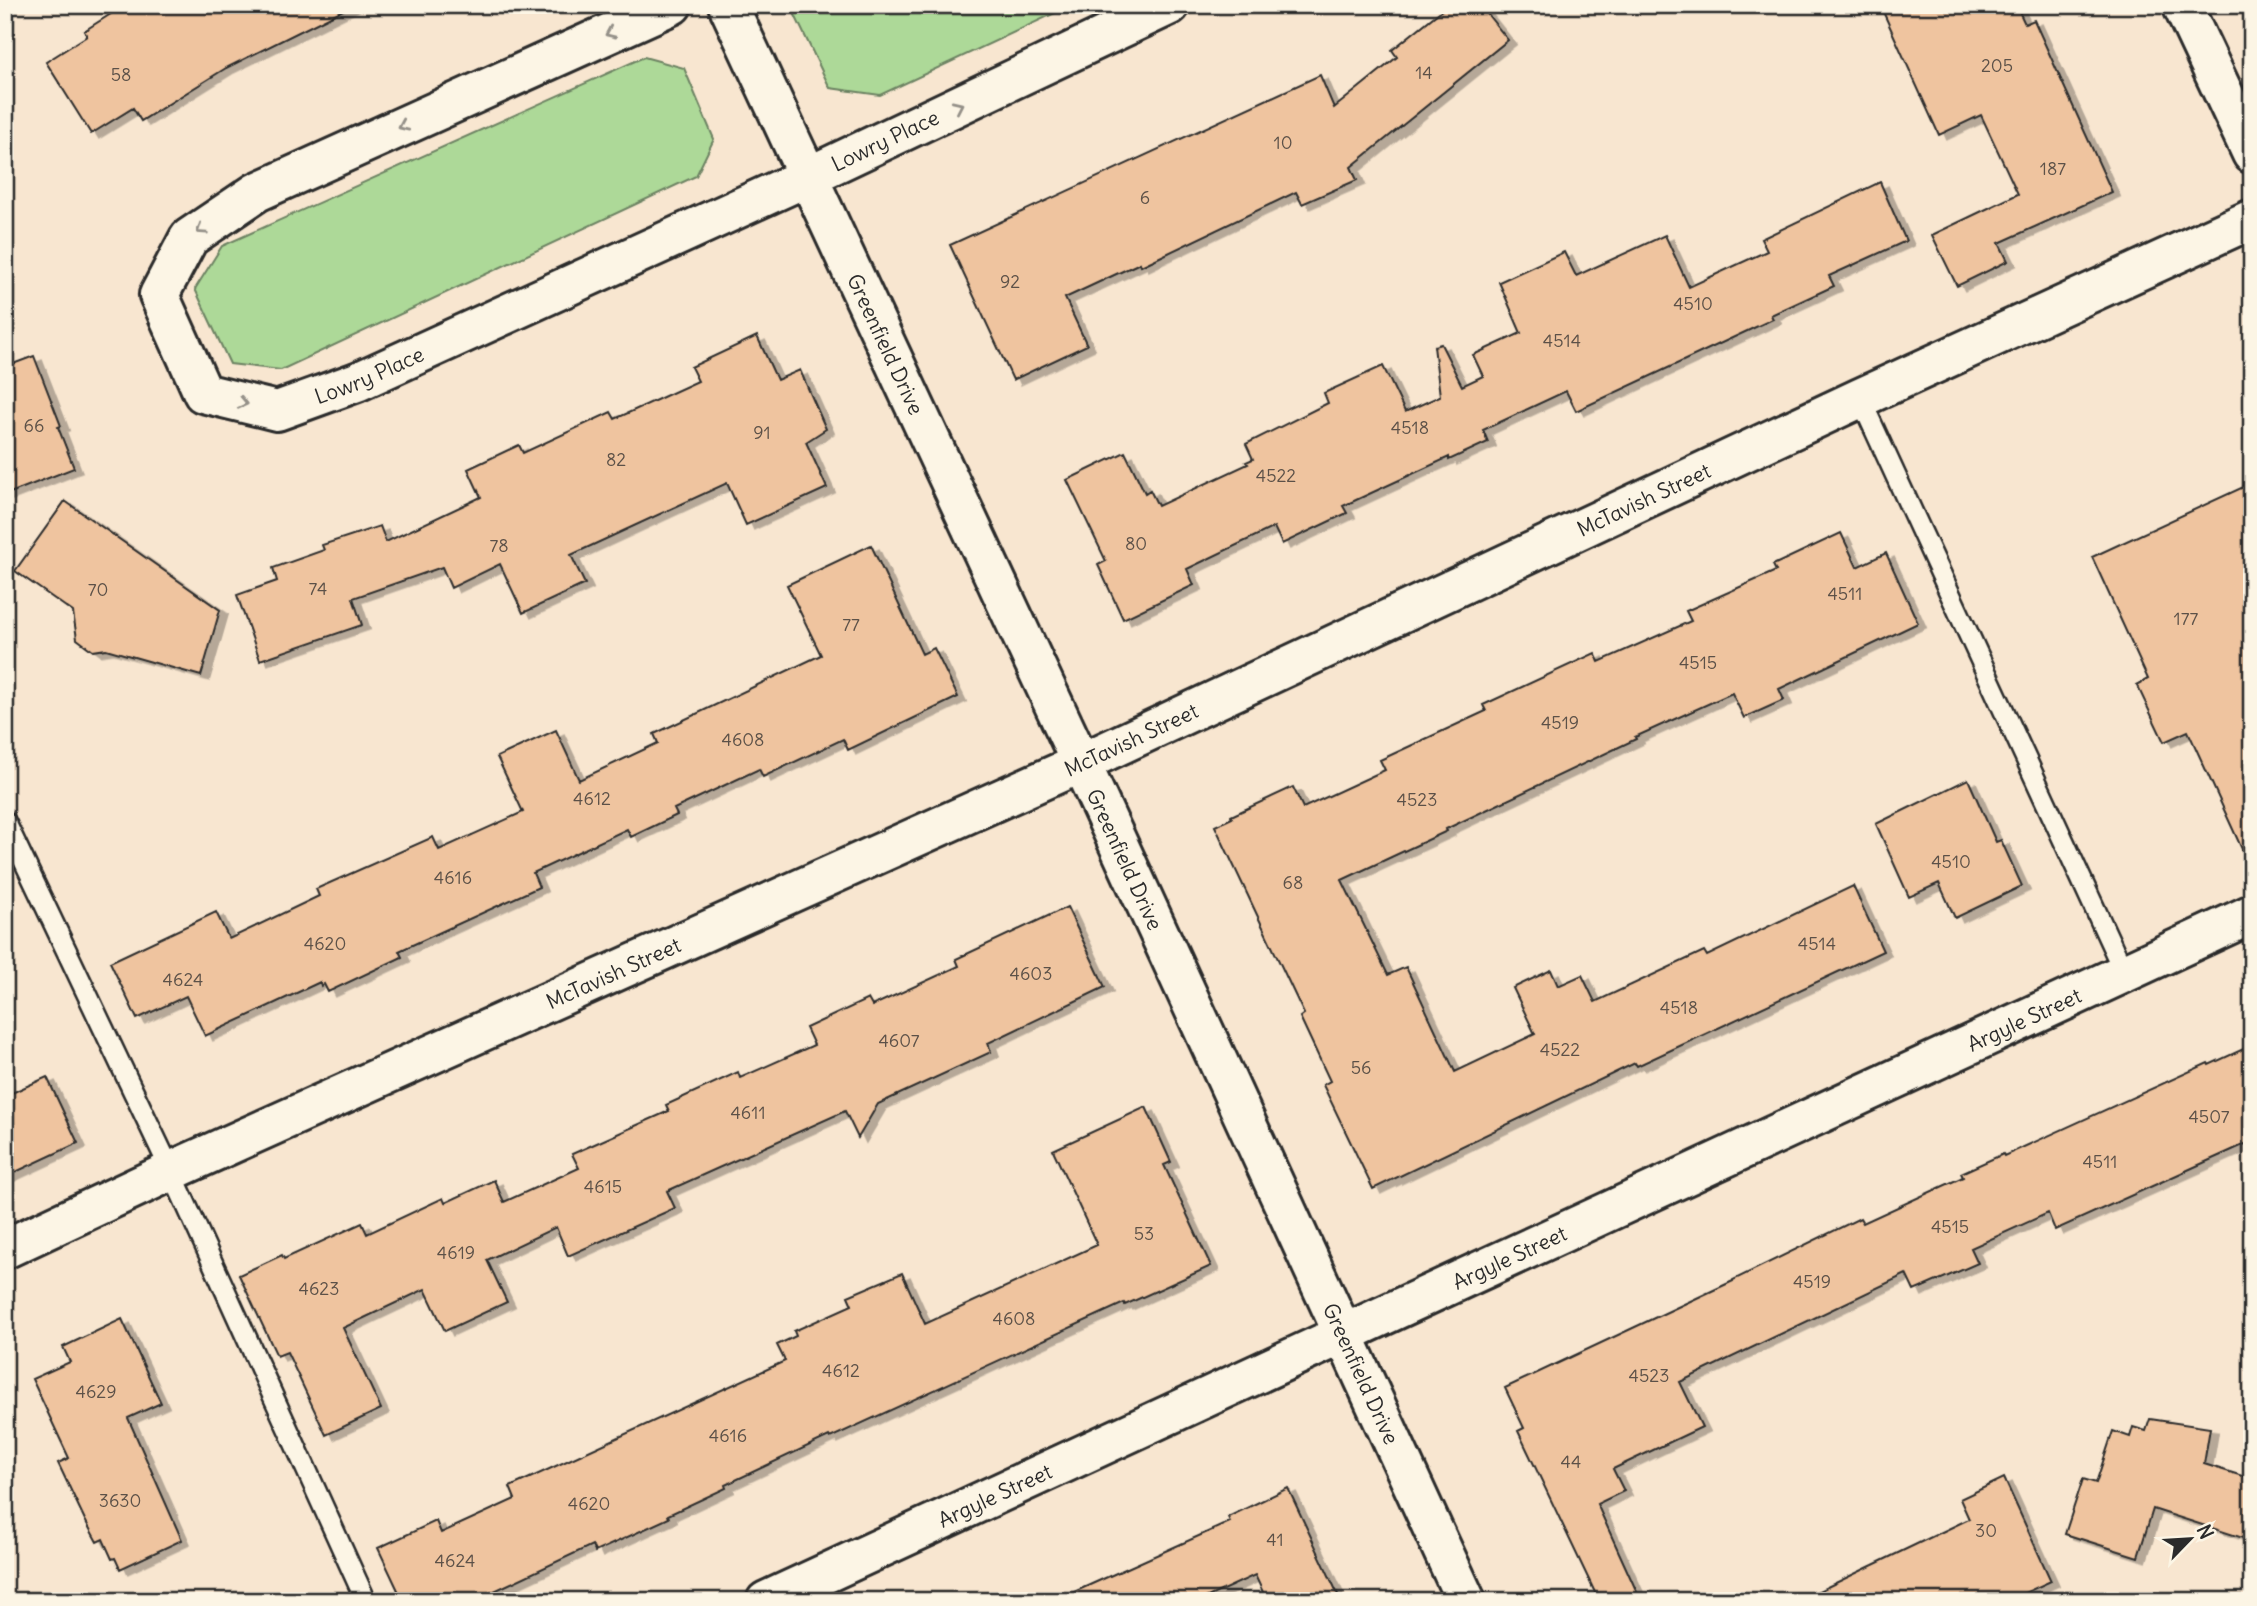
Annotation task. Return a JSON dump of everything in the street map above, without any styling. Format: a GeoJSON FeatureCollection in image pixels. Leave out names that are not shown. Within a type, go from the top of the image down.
{"type":"FeatureCollection","features":[{"type":"Feature","properties":{"kind":"street","name":"Lowry Place"},"geometry":{"type":"LineString","coordinates":[[672,5],[257,192],[189,238],[159,295],[203,393],[277,411],[356,382],[807,177],[1170,5]]}},
{"type":"Feature","properties":{"kind":"street","name":"Greenfield Drive"},"geometry":{"type":"LineString","coordinates":[[727,5],[1081,763],[1466,1601]]}},
{"type":"Feature","properties":{"kind":"street"},"geometry":{"type":"LineString","coordinates":[[2182,5],[2252,154]]}},
{"type":"Feature","properties":{"kind":"street","name":"McTavish Street"},"geometry":{"type":"LineString","coordinates":[[5,1249],[171,1171],[1081,763],[1860,398],[2252,219]]}},
{"type":"Feature","properties":{"kind":"street","name":"Argyle Street"},"geometry":{"type":"LineString","coordinates":[[766,1601],[2252,914]]}},
{"type":"Feature","properties":{"kind":"lane"},"geometry":{"type":"LineString","coordinates":[[1860,398],[2124,972]]}},
{"type":"Feature","properties":{"kind":"lane"},"geometry":{"type":"LineString","coordinates":[[5,821],[171,1171],[366,1601]]}},
{"type":"Feature","properties":{"kind":"green space"},"geometry":{"type":"Polygon","coordinates":[[[799,5],[1072,5],[880,95],[830,88],[794,13],[799,5]]]}},
{"type":"Feature","properties":{"kind":"green space"},"geometry":{"type":"Polygon","coordinates":[[[644,57],[684,68],[714,139],[696,176],[281,370],[230,364],[195,289],[222,246],[644,57]]]}},
{"type":"Feature","properties":{"kind":"building"},"geometry":{"type":"Polygon","coordinates":[[[125,5],[353,5],[226,68],[141,121],[133,108],[91,134],[46,62],[87,36],[84,31],[125,5]]]}},
{"type":"Feature","properties":{"kind":"building"},"geometry":{"type":"Polygon","coordinates":[[[1448,5],[1480,5],[1508,40],[1351,167],[1357,180],[1302,204],[1296,192],[1141,266],[1140,263],[1065,298],[1087,345],[1013,380],[950,245],[1320,75],[1334,108],[1397,57],[1392,50],[1448,5]]]}},
{"type":"Feature","properties":{"kind":"building"},"geometry":{"type":"Polygon","coordinates":[[[1880,5],[2016,5],[2025,24],[2034,20],[2112,192],[1999,243],[2008,261],[1957,286],[1932,235],[2018,194],[1981,115],[1939,135],[1880,5]]]}},
{"type":"Feature","properties":{"kind":"building"},"geometry":{"type":"Polygon","coordinates":[[[1880,182],[1906,241],[1829,276],[1834,286],[1771,315],[1773,319],[1576,411],[1566,391],[1483,430],[1488,442],[1343,506],[1347,513],[1282,544],[1274,527],[1187,569],[1194,585],[1123,619],[1098,565],[1106,561],[1067,480],[1125,452],[1145,493],[1150,490],[1158,506],[1248,464],[1246,462],[1253,459],[1246,444],[1328,403],[1324,393],[1383,366],[1405,412],[1440,396],[1434,346],[1441,344],[1462,386],[1483,376],[1473,355],[1521,333],[1499,282],[1564,252],[1576,276],[1665,235],[1689,287],[1767,251],[1761,239],[1880,182]]]}},
{"type":"Feature","properties":{"kind":"building"},"geometry":{"type":"Polygon","coordinates":[[[757,336],[777,380],[800,370],[826,429],[806,442],[827,488],[746,525],[727,483],[571,555],[585,584],[523,613],[500,564],[451,588],[442,567],[353,598],[362,625],[260,660],[237,595],[277,581],[273,568],[324,550],[322,545],[380,526],[386,542],[481,497],[468,469],[519,445],[523,453],[611,412],[615,419],[698,381],[691,367],[757,336]]]}},
{"type":"Feature","properties":{"kind":"building"},"geometry":{"type":"Polygon","coordinates":[[[34,356],[74,468],[5,495],[5,367],[34,356]]]}},
{"type":"Feature","properties":{"kind":"building"},"geometry":{"type":"Polygon","coordinates":[[[2252,483],[2252,871],[2188,731],[2164,742],[2137,685],[2148,679],[2092,557],[2252,483]]]}},
{"type":"Feature","properties":{"kind":"building"},"geometry":{"type":"Polygon","coordinates":[[[65,501],[220,610],[201,676],[106,649],[93,651],[77,639],[73,612],[15,571],[65,501]]]}},
{"type":"Feature","properties":{"kind":"building"},"geometry":{"type":"Polygon","coordinates":[[[1841,533],[1857,567],[1886,553],[1918,623],[1779,689],[1784,700],[1744,718],[1732,693],[1635,737],[1636,739],[1342,880],[1388,975],[1406,967],[1455,1072],[1535,1034],[1513,988],[1551,970],[1558,986],[1582,975],[1595,1002],[1704,951],[1707,956],[1853,886],[1883,951],[1637,1066],[1635,1063],[1373,1189],[1323,1085],[1330,1081],[1300,1017],[1304,1014],[1215,826],[1293,787],[1303,808],[1385,770],[1380,760],[1486,711],[1483,705],[1595,653],[1599,662],[1691,621],[1686,611],[1776,571],[1773,565],[1841,533]]]}},
{"type":"Feature","properties":{"kind":"building"},"geometry":{"type":"Polygon","coordinates":[[[871,545],[922,654],[934,648],[958,697],[848,750],[843,739],[763,777],[759,769],[674,809],[677,815],[631,837],[627,829],[533,873],[539,887],[399,951],[402,957],[328,992],[320,982],[205,1036],[186,996],[137,1019],[110,962],[216,912],[229,939],[319,896],[316,889],[433,837],[439,850],[523,812],[497,757],[556,730],[579,780],[658,743],[654,734],[821,655],[787,585],[871,545]]]}},
{"type":"Feature","properties":{"kind":"building"},"geometry":{"type":"Polygon","coordinates":[[[1968,779],[1996,842],[2001,840],[2022,886],[1955,918],[1939,883],[1909,897],[1876,824],[1968,779]]]}},
{"type":"Feature","properties":{"kind":"building"},"geometry":{"type":"Polygon","coordinates":[[[1067,907],[1105,987],[988,1043],[991,1052],[878,1104],[858,1138],[845,1111],[667,1191],[675,1208],[568,1256],[556,1227],[487,1260],[507,1302],[445,1331],[425,1289],[343,1328],[381,1409],[326,1435],[287,1352],[277,1356],[239,1275],[282,1255],[284,1259],[362,1223],[367,1234],[443,1198],[445,1203],[494,1180],[504,1202],[579,1168],[572,1154],[669,1111],[666,1105],[738,1072],[740,1078],[814,1045],[806,1028],[868,999],[872,1006],[959,966],[956,959],[1067,907]]]}},
{"type":"Feature","properties":{"kind":"building"},"geometry":{"type":"Polygon","coordinates":[[[2252,1045],[2252,1141],[2055,1230],[2048,1213],[1971,1248],[1978,1263],[1914,1291],[1906,1274],[1680,1382],[1702,1427],[1613,1469],[1624,1491],[1597,1504],[1641,1601],[1599,1601],[1518,1431],[1524,1428],[1505,1388],[1860,1218],[1863,1223],[1963,1177],[1961,1173],[2252,1045]]]}},
{"type":"Feature","properties":{"kind":"building"},"geometry":{"type":"Polygon","coordinates":[[[47,1077],[78,1143],[5,1177],[5,1096],[47,1077]]]}},
{"type":"Feature","properties":{"kind":"building"},"geometry":{"type":"Polygon","coordinates":[[[1146,1107],[1171,1162],[1164,1165],[1211,1266],[830,1438],[829,1436],[725,1485],[726,1488],[668,1515],[669,1518],[595,1552],[592,1545],[473,1601],[403,1601],[378,1548],[436,1521],[441,1533],[515,1499],[510,1487],[785,1361],[777,1345],[796,1336],[794,1331],[852,1305],[848,1296],[902,1273],[925,1324],[1097,1245],[1053,1150],[1146,1107]]]}},
{"type":"Feature","properties":{"kind":"building"},"geometry":{"type":"Polygon","coordinates":[[[122,1319],[161,1403],[128,1418],[182,1540],[120,1569],[103,1539],[97,1542],[58,1463],[69,1458],[32,1379],[70,1362],[63,1347],[122,1319]]]}},
{"type":"Feature","properties":{"kind":"building"},"geometry":{"type":"Polygon","coordinates":[[[2150,1419],[2210,1428],[2204,1464],[2252,1479],[2252,1541],[2153,1509],[2138,1557],[2065,1534],[2083,1479],[2096,1483],[2113,1431],[2130,1437],[2133,1427],[2146,1431],[2150,1419]]]}},
{"type":"Feature","properties":{"kind":"building"},"geometry":{"type":"Polygon","coordinates":[[[2004,1478],[2051,1581],[2007,1601],[1798,1601],[1969,1519],[1960,1499],[2004,1478]]]}},
{"type":"Feature","properties":{"kind":"building"},"geometry":{"type":"Polygon","coordinates":[[[1288,1488],[1341,1601],[1267,1601],[1255,1575],[1199,1601],[1054,1601],[1230,1522],[1228,1517],[1288,1488]]]}}]}
